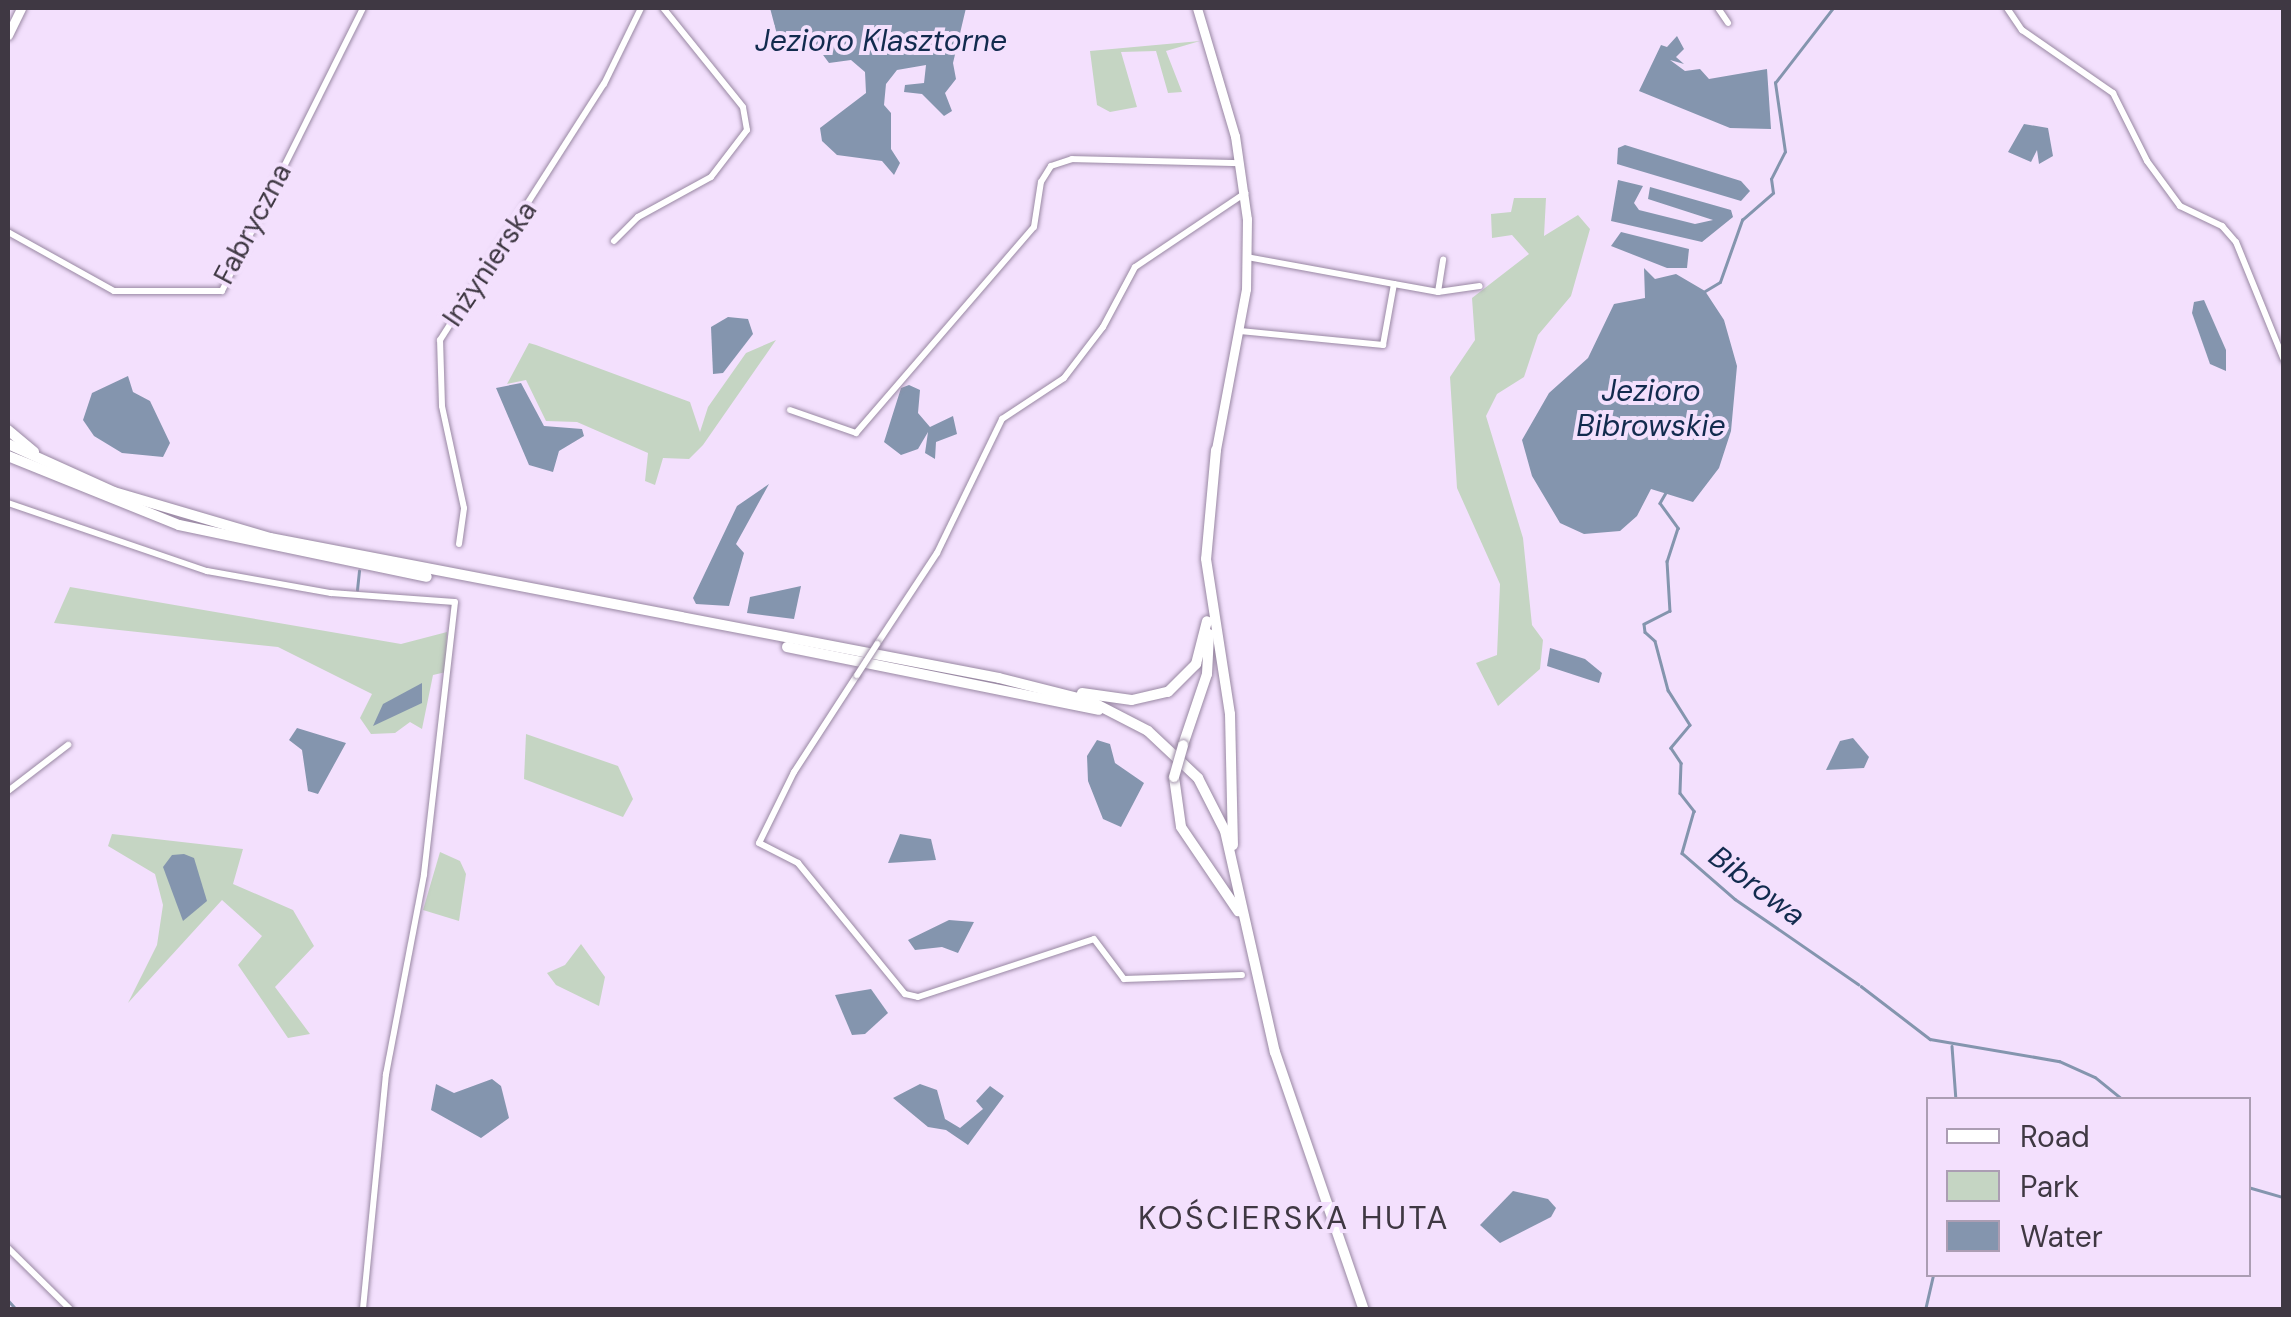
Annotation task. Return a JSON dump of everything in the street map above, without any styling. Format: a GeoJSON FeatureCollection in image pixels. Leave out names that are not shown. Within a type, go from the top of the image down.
{"type":"FeatureCollection","features":[{"type":"Feature","properties":{"kind":"main road"},"geometry":{"type":"LineString","coordinates":[[8,34],[21,8]]}},
{"type":"Feature","properties":{"kind":"main road"},"geometry":{"type":"LineString","coordinates":[[1197,8],[1241,163],[1247,257],[1240,331],[1202,534],[1209,662],[1174,776],[1178,818],[1243,916]]}},
{"type":"Feature","properties":{"kind":"main road"},"geometry":{"type":"LineString","coordinates":[[8,430],[58,474]]}},
{"type":"Feature","properties":{"kind":"main road"},"geometry":{"type":"LineString","coordinates":[[8,444],[58,474],[179,525],[268,548],[1120,715]]}},
{"type":"Feature","properties":{"kind":"main road"},"geometry":{"type":"LineString","coordinates":[[1216,450],[1206,560],[1230,714],[1231,851]]}},
{"type":"Feature","properties":{"kind":"main road"},"geometry":{"type":"LineString","coordinates":[[8,456],[182,515],[305,546],[1121,700],[1160,696],[1192,670],[1206,620]]}},
{"type":"Feature","properties":{"kind":"main road"},"geometry":{"type":"LineString","coordinates":[[8,464],[58,474]]}},
{"type":"Feature","properties":{"kind":"main road"},"geometry":{"type":"LineString","coordinates":[[1042,688],[1120,715],[1187,765],[1215,807],[1231,851],[1280,1068],[1364,1310]]}},
{"type":"Feature","properties":{"kind":"street","name":"Fabryczna"},"geometry":{"type":"LineString","coordinates":[[8,232],[114,290],[222,291],[362,8]]}},
{"type":"Feature","properties":{"kind":"street","name":"Inżynierska"},"geometry":{"type":"LineString","coordinates":[[458,544],[464,508],[442,406],[440,340],[604,84],[640,8]]}},
{"type":"Feature","properties":{"kind":"street"},"geometry":{"type":"LineString","coordinates":[[614,241],[638,217],[711,176],[748,124],[705,54],[663,8]]}},
{"type":"Feature","properties":{"kind":"street"},"geometry":{"type":"LineString","coordinates":[[1718,8],[1728,24]]}},
{"type":"Feature","properties":{"kind":"street"},"geometry":{"type":"LineString","coordinates":[[2006,8],[2022,30],[2112,93],[2147,161],[2180,206],[2222,226],[2236,242],[2284,360]]}},
{"type":"Feature","properties":{"kind":"street"},"geometry":{"type":"LineString","coordinates":[[790,410],[856,433],[1034,227],[1041,182],[1051,166],[1072,159],[1241,163]]}},
{"type":"Feature","properties":{"kind":"street"},"geometry":{"type":"LineString","coordinates":[[1242,975],[1124,979],[1094,939],[918,998],[905,994],[798,864],[759,843],[857,675],[937,554],[1002,419],[1064,378],[1102,328],[1136,266],[1245,193]]}},
{"type":"Feature","properties":{"kind":"street"},"geometry":{"type":"LineString","coordinates":[[1247,257],[1438,292],[1480,286]]}},
{"type":"Feature","properties":{"kind":"street"},"geometry":{"type":"LineString","coordinates":[[1438,292],[1443,260]]}},
{"type":"Feature","properties":{"kind":"street"},"geometry":{"type":"LineString","coordinates":[[1240,331],[1383,345],[1394,284]]}},
{"type":"Feature","properties":{"kind":"street"},"geometry":{"type":"LineString","coordinates":[[8,504],[208,571],[332,593],[454,602],[424,875],[386,1074],[364,1310]]}},
{"type":"Feature","properties":{"kind":"street"},"geometry":{"type":"LineString","coordinates":[[8,792],[68,745]]}},
{"type":"Feature","properties":{"kind":"street"},"geometry":{"type":"LineString","coordinates":[[8,1248],[71,1310]]}},
{"type":"Feature","properties":{"kind":"green space"},"geometry":{"type":"Polygon","coordinates":[[[1200,41],[1166,51],[1182,92],[1168,93],[1156,51],[1121,52],[1137,107],[1110,112],[1097,105],[1090,51],[1200,41]]]}},
{"type":"Feature","properties":{"kind":"green space"},"geometry":{"type":"Polygon","coordinates":[[[1514,198],[1546,198],[1544,236],[1578,215],[1590,229],[1571,296],[1538,335],[1524,377],[1497,394],[1486,416],[1523,538],[1532,625],[1543,640],[1540,669],[1498,706],[1476,663],[1497,655],[1500,584],[1457,488],[1450,377],[1475,340],[1472,298],[1529,254],[1512,235],[1492,238],[1491,214],[1511,212],[1514,198]]]}},
{"type":"Feature","properties":{"kind":"green space"},"geometry":{"type":"Polygon","coordinates":[[[776,340],[703,445],[689,459],[663,458],[655,485],[645,481],[648,453],[577,422],[546,421],[526,380],[507,384],[529,343],[690,402],[700,432],[708,407],[746,353],[776,340]]]}},
{"type":"Feature","properties":{"kind":"green space"},"geometry":{"type":"Polygon","coordinates":[[[70,587],[401,644],[447,632],[446,672],[433,675],[422,729],[410,722],[395,733],[371,734],[360,718],[372,694],[278,647],[54,623],[70,587]]]}},
{"type":"Feature","properties":{"kind":"green space"},"geometry":{"type":"Polygon","coordinates":[[[526,734],[618,766],[633,799],[623,817],[524,779],[526,734]]]}},
{"type":"Feature","properties":{"kind":"green space"},"geometry":{"type":"Polygon","coordinates":[[[112,834],[243,849],[233,884],[293,910],[314,946],[275,987],[310,1034],[288,1038],[238,965],[262,936],[222,900],[128,1003],[157,945],[163,905],[155,874],[108,846],[112,834]]]}},
{"type":"Feature","properties":{"kind":"green space"},"geometry":{"type":"Polygon","coordinates":[[[440,852],[460,861],[466,874],[459,921],[423,910],[440,852]]]}},
{"type":"Feature","properties":{"kind":"green space"},"geometry":{"type":"Polygon","coordinates":[[[581,944],[605,977],[599,1006],[556,985],[547,973],[565,965],[581,944]]]}},
{"type":"Feature","properties":{"kind":"water","name":"Jezioro Klasztorne"},"geometry":{"type":"Polygon","coordinates":[[[770,8],[966,8],[953,63],[956,79],[945,93],[952,111],[944,116],[922,94],[904,92],[905,85],[924,83],[926,65],[897,70],[886,84],[884,105],[891,113],[891,149],[900,163],[894,175],[882,161],[837,155],[822,141],[820,128],[866,93],[865,72],[851,60],[829,63],[806,32],[779,42],[770,8]]]}},
{"type":"Feature","properties":{"kind":"water"},"geometry":{"type":"Polygon","coordinates":[[[1677,36],[1684,49],[1676,57],[1684,64],[1670,60],[1685,71],[1700,69],[1709,79],[1767,69],[1771,129],[1730,128],[1639,91],[1661,45],[1667,47],[1677,36]]]}},
{"type":"Feature","properties":{"kind":"water"},"geometry":{"type":"Polygon","coordinates":[[[2024,124],[2048,128],[2053,156],[2039,164],[2037,150],[2031,162],[2008,152],[2024,124]]]}},
{"type":"Feature","properties":{"kind":"water"},"geometry":{"type":"Polygon","coordinates":[[[1625,145],[1741,181],[1750,191],[1741,201],[1617,164],[1618,148],[1625,145]]]}},
{"type":"Feature","properties":{"kind":"water"},"geometry":{"type":"Polygon","coordinates":[[[1618,180],[1643,186],[1634,203],[1639,210],[1695,224],[1713,220],[1648,199],[1650,187],[1731,210],[1733,217],[1702,242],[1611,221],[1618,180]]]}},
{"type":"Feature","properties":{"kind":"water"},"geometry":{"type":"Polygon","coordinates":[[[1621,232],[1689,249],[1687,268],[1667,268],[1611,246],[1621,232]]]}},
{"type":"Feature","properties":{"kind":"water","name":"Jezioro Bibrowskie"},"geometry":{"type":"Polygon","coordinates":[[[1644,268],[1655,279],[1676,274],[1705,291],[1724,320],[1737,366],[1731,431],[1719,468],[1693,502],[1651,489],[1637,516],[1620,531],[1584,534],[1560,523],[1532,476],[1522,440],[1549,393],[1588,358],[1614,304],[1645,298],[1644,268]]]}},
{"type":"Feature","properties":{"kind":"water"},"geometry":{"type":"Polygon","coordinates":[[[2204,300],[2226,350],[2226,371],[2210,364],[2192,313],[2194,302],[2204,300]]]}},
{"type":"Feature","properties":{"kind":"water"},"geometry":{"type":"Polygon","coordinates":[[[728,317],[748,319],[753,334],[723,373],[713,374],[711,327],[728,317]]]}},
{"type":"Feature","properties":{"kind":"water"},"geometry":{"type":"Polygon","coordinates":[[[128,376],[133,392],[150,401],[170,443],[163,457],[122,453],[94,436],[83,420],[92,393],[128,376]]]}},
{"type":"Feature","properties":{"kind":"water"},"geometry":{"type":"Polygon","coordinates":[[[521,383],[544,426],[582,429],[584,436],[559,451],[553,472],[529,465],[496,388],[521,383]]]}},
{"type":"Feature","properties":{"kind":"water"},"geometry":{"type":"Polygon","coordinates":[[[909,385],[920,390],[918,413],[930,427],[953,416],[957,434],[936,442],[935,459],[925,453],[928,432],[918,449],[901,455],[884,442],[901,388],[909,385]]]}},
{"type":"Feature","properties":{"kind":"water"},"geometry":{"type":"Polygon","coordinates":[[[769,484],[736,544],[744,553],[729,606],[696,604],[693,598],[737,506],[769,484]]]}},
{"type":"Feature","properties":{"kind":"water"},"geometry":{"type":"Polygon","coordinates":[[[801,586],[794,619],[747,613],[750,597],[801,586]]]}},
{"type":"Feature","properties":{"kind":"water"},"geometry":{"type":"Polygon","coordinates":[[[1550,648],[1585,659],[1602,673],[1599,683],[1547,666],[1550,648]]]}},
{"type":"Feature","properties":{"kind":"water"},"geometry":{"type":"Polygon","coordinates":[[[422,683],[422,703],[373,726],[383,704],[422,683]]]}},
{"type":"Feature","properties":{"kind":"water"},"geometry":{"type":"Polygon","coordinates":[[[297,728],[346,743],[318,794],[308,791],[302,750],[289,740],[297,728]]]}},
{"type":"Feature","properties":{"kind":"water"},"geometry":{"type":"Polygon","coordinates":[[[1853,738],[1869,757],[1864,768],[1826,770],[1840,741],[1853,738]]]}},
{"type":"Feature","properties":{"kind":"water"},"geometry":{"type":"Polygon","coordinates":[[[1097,740],[1110,744],[1115,763],[1144,783],[1121,827],[1103,819],[1088,781],[1087,756],[1097,740]]]}},
{"type":"Feature","properties":{"kind":"water"},"geometry":{"type":"Polygon","coordinates":[[[900,834],[931,839],[936,860],[888,863],[900,834]]]}},
{"type":"Feature","properties":{"kind":"water"},"geometry":{"type":"Polygon","coordinates":[[[172,855],[194,858],[207,901],[183,921],[163,867],[172,855]]]}},
{"type":"Feature","properties":{"kind":"water"},"geometry":{"type":"Polygon","coordinates":[[[949,920],[974,922],[958,953],[942,947],[915,950],[908,940],[949,920]]]}},
{"type":"Feature","properties":{"kind":"water"},"geometry":{"type":"Polygon","coordinates":[[[871,989],[888,1013],[865,1034],[852,1035],[835,995],[871,989]]]}},
{"type":"Feature","properties":{"kind":"water"},"geometry":{"type":"Polygon","coordinates":[[[492,1079],[501,1086],[509,1118],[481,1138],[431,1110],[436,1084],[454,1093],[492,1079]]]}},
{"type":"Feature","properties":{"kind":"water"},"geometry":{"type":"Polygon","coordinates":[[[920,1084],[937,1090],[945,1119],[960,1128],[983,1109],[976,1101],[990,1086],[1004,1096],[968,1145],[946,1130],[928,1127],[893,1098],[920,1084]]]}},
{"type":"Feature","properties":{"kind":"water"},"geometry":{"type":"Polygon","coordinates":[[[1513,1191],[1548,1199],[1556,1208],[1551,1217],[1500,1243],[1480,1225],[1513,1191]]]}},
{"type":"Feature","properties":{"kind":"waterway","name":"Bibrowa"},"geometry":{"type":"LineString","coordinates":[[1705,291],[1720,282],[1742,220],[1773,193],[1771,179],[1785,152],[1775,83],[1833,8]]}},
{"type":"Feature","properties":{"kind":"waterway","name":"Bibrowa"},"geometry":{"type":"LineString","coordinates":[[1667,491],[1660,503],[1678,528],[1667,561],[1670,611],[1644,624],[1645,632],[1655,641],[1668,690],[1690,725],[1671,748],[1681,763],[1680,793],[1694,811],[1682,853],[1735,899],[1858,984]]}},
{"type":"Feature","properties":{"kind":"waterway"},"geometry":{"type":"LineString","coordinates":[[357,590],[359,571]]}},
{"type":"Feature","properties":{"kind":"waterway","name":"Bibrowa"},"geometry":{"type":"LineString","coordinates":[[1861,986],[1930,1039],[2059,1061],[2095,1077],[2119,1097]]}},
{"type":"Feature","properties":{"kind":"waterway"},"geometry":{"type":"LineString","coordinates":[[1952,1046],[1956,1097]]}},
{"type":"Feature","properties":{"kind":"waterway","name":"Bibrowa"},"geometry":{"type":"LineString","coordinates":[[2251,1188],[2284,1197]]}},
{"type":"Feature","properties":{"kind":"waterway"},"geometry":{"type":"LineString","coordinates":[[1925,1310],[1932,1277]]}},
{"type":"Feature","properties":{"kind":"waterway"},"geometry":{"type":"LineString","coordinates":[[8,1300],[17,1310]]}},
{"type":"Feature","properties":{"kind":"district","name":"KOŚCIERSKA HUTA"},"geometry":{"type":"Point","coordinates":[1294,1218]}}]}
